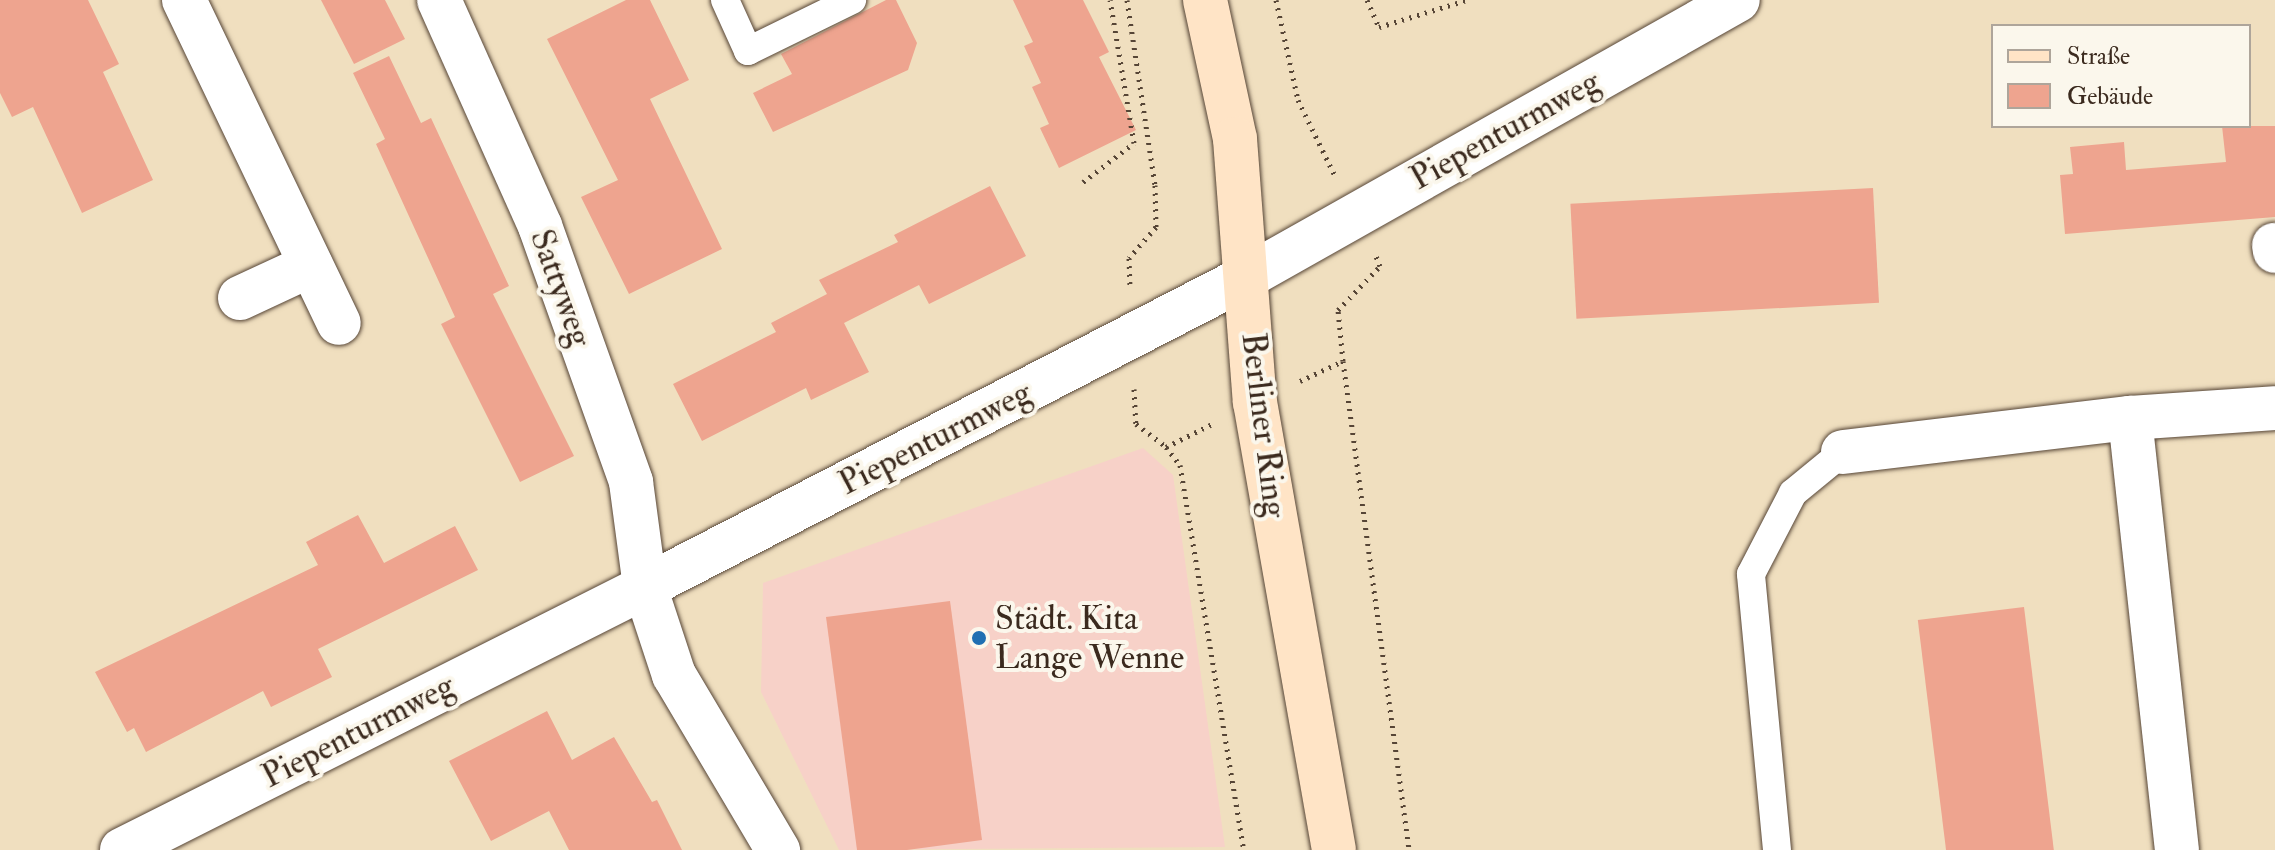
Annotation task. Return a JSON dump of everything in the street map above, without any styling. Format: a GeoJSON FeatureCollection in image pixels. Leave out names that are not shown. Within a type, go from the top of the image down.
{"type":"FeatureCollection","features":[{"type":"Feature","properties":{"kind":"main road","name":"Berliner Ring"},"geometry":{"type":"LineString","coordinates":[[1205,0],[1235,139],[1248,276],[1255,402],[1334,850]]}},
{"type":"Feature","properties":{"kind":"street"},"geometry":{"type":"LineString","coordinates":[[184,0],[339,323]]}},
{"type":"Feature","properties":{"kind":"street","name":"Sattyweg"},"geometry":{"type":"LineString","coordinates":[[439,0],[540,226],[631,482],[645,587],[674,675],[778,850]]}},
{"type":"Feature","properties":{"kind":"street","name":"Piepenturmweg"},"geometry":{"type":"LineString","coordinates":[[122,850],[645,587],[1248,276],[1736,0]]}},
{"type":"Feature","properties":{"kind":"street"},"geometry":{"type":"LineString","coordinates":[[2274,245],[2275,251]]}},
{"type":"Feature","properties":{"kind":"street"},"geometry":{"type":"LineString","coordinates":[[240,298],[311,265]]}},
{"type":"Feature","properties":{"kind":"street"},"geometry":{"type":"LineString","coordinates":[[1843,452],[2130,418],[2275,408]]}},
{"type":"Feature","properties":{"kind":"street"},"geometry":{"type":"LineString","coordinates":[[2130,418],[2177,850]]}},
{"type":"Feature","properties":{"kind":"lane"},"geometry":{"type":"LineString","coordinates":[[725,0],[748,51],[852,0]]}},
{"type":"Feature","properties":{"kind":"lane"},"geometry":{"type":"LineString","coordinates":[[1777,850],[1751,574],[1793,493],[1843,452]]}},
{"type":"Feature","properties":{"kind":"path"},"geometry":{"type":"LineString","coordinates":[[1083,182],[1134,143],[1110,0]]}},
{"type":"Feature","properties":{"kind":"path"},"geometry":{"type":"LineString","coordinates":[[1127,0],[1155,199],[1156,227],[1129,258],[1136,424],[1166,447],[1180,465],[1244,850]]}},
{"type":"Feature","properties":{"kind":"path"},"geometry":{"type":"LineString","coordinates":[[1367,0],[1379,27],[1467,0]]}},
{"type":"Feature","properties":{"kind":"path"},"geometry":{"type":"LineString","coordinates":[[1343,361],[1409,850]]}},
{"type":"Feature","properties":{"kind":"shaded area","name":"Städt. Kita Lange Wenne"},"geometry":{"type":"Polygon","coordinates":[[[1143,448],[1173,475],[1225,847],[839,850],[761,692],[763,583],[1143,448]]]}},
{"type":"Feature","properties":{"kind":"building"},"geometry":{"type":"Polygon","coordinates":[[[0,0],[88,0],[119,64],[103,72],[153,180],[82,213],[33,107],[12,117],[0,93],[0,0]]]}},
{"type":"Feature","properties":{"kind":"building"},"geometry":{"type":"Polygon","coordinates":[[[321,0],[385,0],[405,39],[354,64],[321,0]]]}},
{"type":"Feature","properties":{"kind":"building"},"geometry":{"type":"Polygon","coordinates":[[[626,0],[650,0],[689,80],[650,99],[722,249],[629,294],[581,197],[618,180],[547,39],[626,0]]]}},
{"type":"Feature","properties":{"kind":"building"},"geometry":{"type":"Polygon","coordinates":[[[886,0],[896,0],[917,43],[908,70],[773,132],[753,93],[792,74],[781,54],[886,0]]]}},
{"type":"Feature","properties":{"kind":"building"},"geometry":{"type":"Polygon","coordinates":[[[1013,0],[1083,0],[1109,52],[1099,57],[1136,130],[1059,168],[1040,128],[1049,124],[1032,87],[1041,83],[1024,46],[1033,42],[1013,0]]]}},
{"type":"Feature","properties":{"kind":"building"},"geometry":{"type":"Polygon","coordinates":[[[389,56],[421,123],[431,118],[509,286],[493,294],[574,456],[520,482],[441,324],[455,317],[376,144],[385,139],[353,73],[389,56]]]}},
{"type":"Feature","properties":{"kind":"building"},"geometry":{"type":"Polygon","coordinates":[[[2275,126],[2275,217],[2065,234],[2060,175],[2073,174],[2070,147],[2124,142],[2126,170],[2226,162],[2222,128],[2275,126]]]}},
{"type":"Feature","properties":{"kind":"building"},"geometry":{"type":"Polygon","coordinates":[[[990,186],[1026,256],[929,304],[919,285],[844,323],[869,372],[811,400],[806,388],[702,441],[673,384],[776,332],[771,323],[827,294],[819,280],[898,242],[894,235],[990,186]]]}},
{"type":"Feature","properties":{"kind":"building"},"geometry":{"type":"Polygon","coordinates":[[[1873,188],[1879,303],[1576,319],[1570,204],[1873,188]]]}},
{"type":"Feature","properties":{"kind":"building"},"geometry":{"type":"Polygon","coordinates":[[[358,515],[384,563],[455,526],[478,570],[318,649],[332,677],[271,707],[263,691],[146,752],[134,728],[127,732],[95,672],[318,565],[306,542],[358,515]]]}},
{"type":"Feature","properties":{"kind":"building"},"geometry":{"type":"Polygon","coordinates":[[[950,601],[982,840],[907,850],[857,850],[826,617],[950,601]]]}},
{"type":"Feature","properties":{"kind":"building"},"geometry":{"type":"Polygon","coordinates":[[[2024,607],[2054,850],[1946,850],[1918,620],[2024,607]]]}},
{"type":"Feature","properties":{"kind":"building"},"geometry":{"type":"Polygon","coordinates":[[[547,711],[572,760],[614,737],[652,802],[657,800],[682,850],[569,850],[549,811],[491,841],[449,761],[547,711]]]}},
{"type":"Feature","properties":{"kind":"place","name":"Städt. Kita Lange Wenne"},"geometry":{"type":"Point","coordinates":[979,638]}}]}
